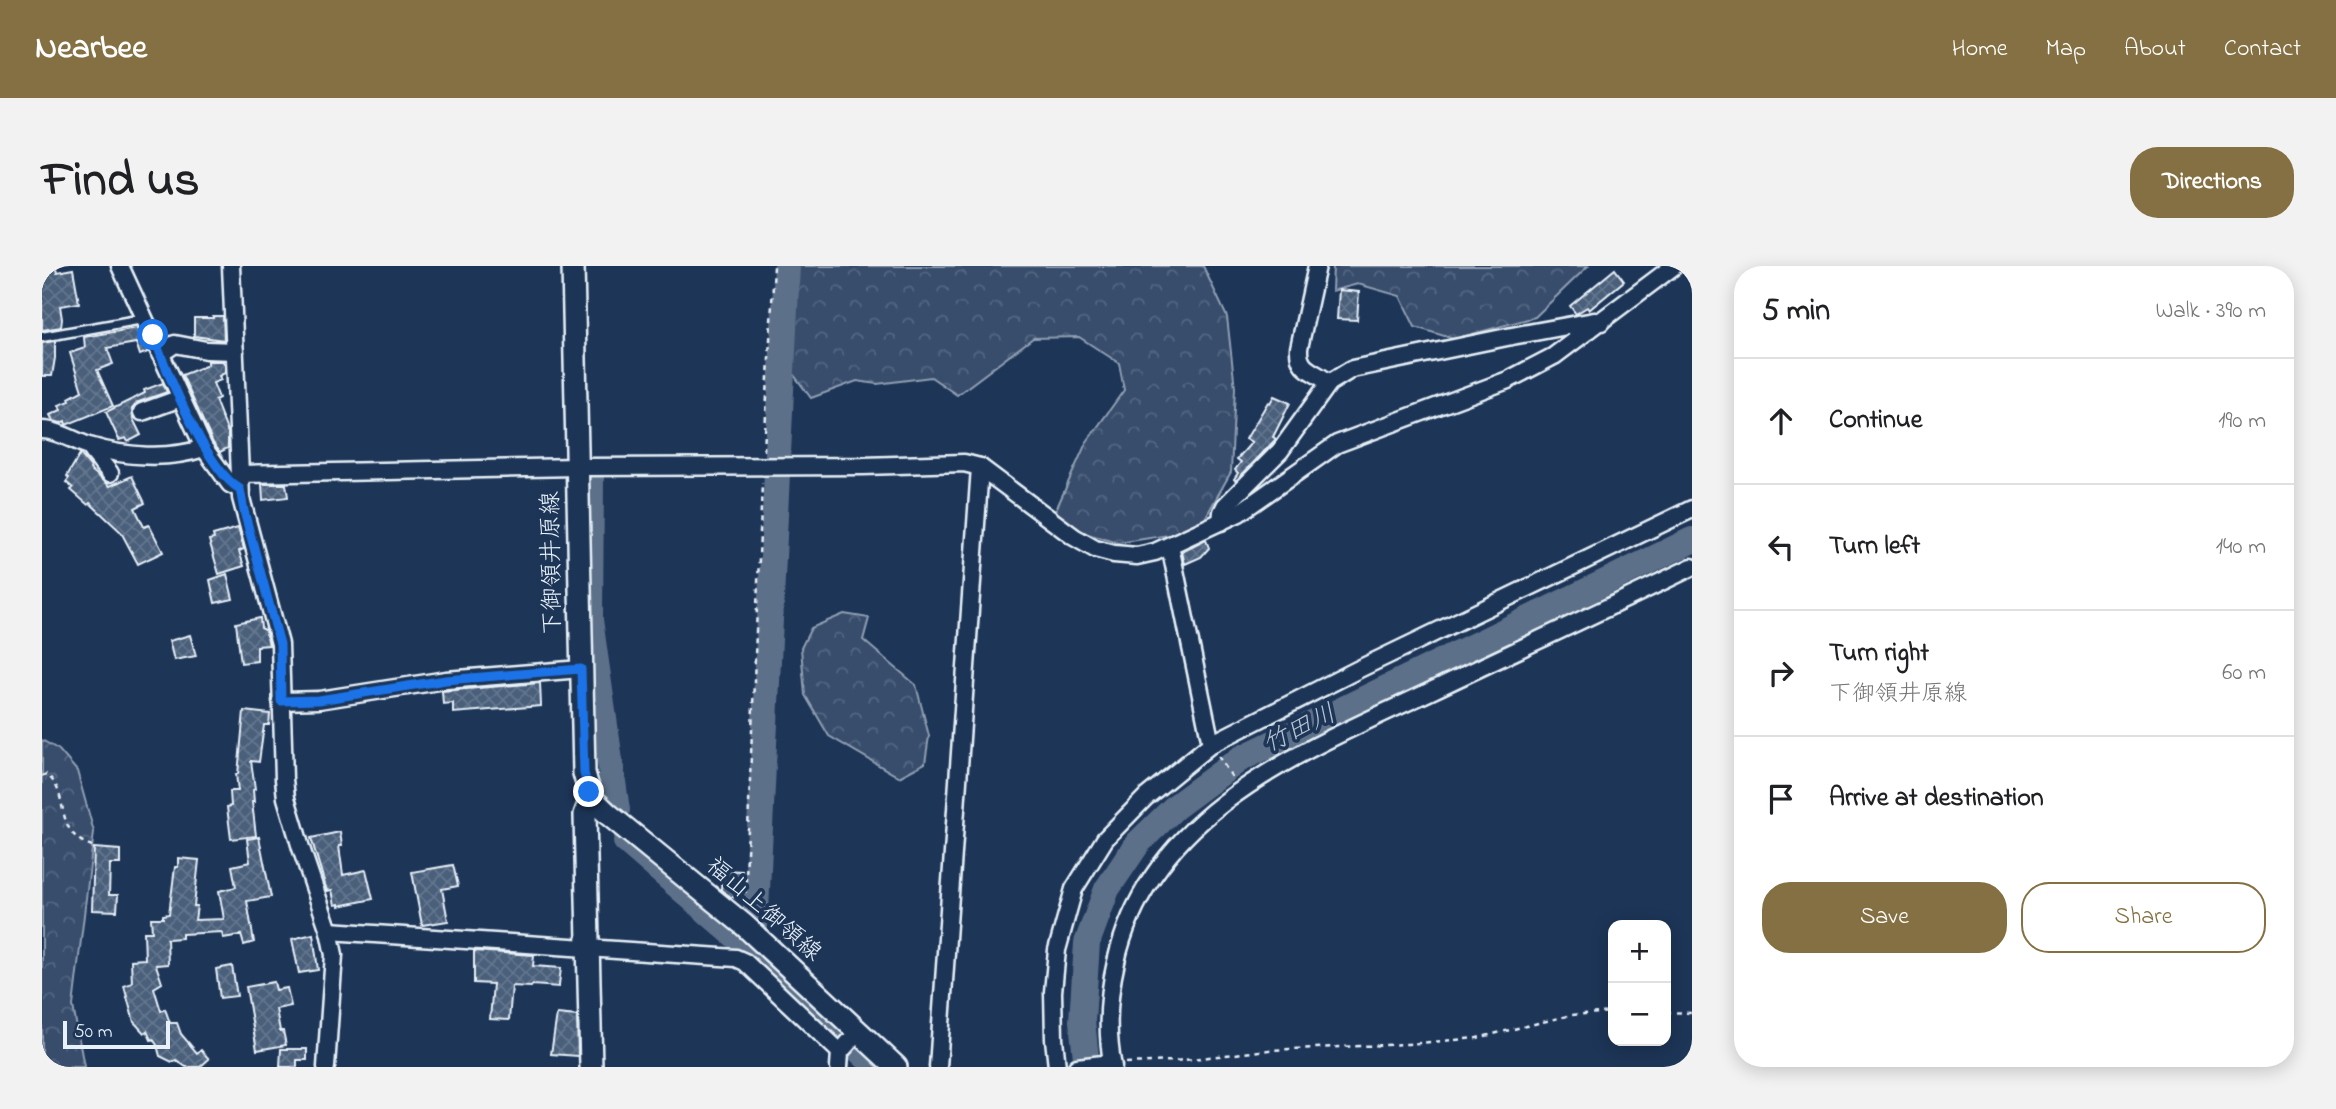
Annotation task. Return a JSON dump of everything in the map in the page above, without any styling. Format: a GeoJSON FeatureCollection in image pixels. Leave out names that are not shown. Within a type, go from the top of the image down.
{"type":"FeatureCollection","features":[{"type":"Feature","properties":{"kind":"main road","name":"下御領井原線"},"geometry":{"type":"LineString","coordinates":[[573,266],[584,773],[592,798],[585,815],[592,1067]]}},
{"type":"Feature","properties":{"kind":"main road","name":"福山上御領線"},"geometry":{"type":"LineString","coordinates":[[592,798],[749,929],[896,1067]]}},
{"type":"Feature","properties":{"kind":"street"},"geometry":{"type":"LineString","coordinates":[[120,266],[202,444],[230,484],[578,467],[786,467],[964,463],[980,467],[1074,537],[1095,549],[1137,556],[1170,546],[1239,513],[1337,444],[1508,380],[1554,356],[1674,266]]}},
{"type":"Feature","properties":{"kind":"street"},"geometry":{"type":"LineString","coordinates":[[231,266],[240,482],[244,511],[280,644],[286,798],[300,848],[329,930],[334,965],[326,1067]]}},
{"type":"Feature","properties":{"kind":"street"},"geometry":{"type":"LineString","coordinates":[[1317,266],[1298,348],[1298,359],[1303,366],[1329,383]]}},
{"type":"Feature","properties":{"kind":"street"},"geometry":{"type":"LineString","coordinates":[[1221,522],[1225,506],[1280,451],[1329,383],[1352,369],[1512,336],[1601,322]]}},
{"type":"Feature","properties":{"kind":"street"},"geometry":{"type":"LineString","coordinates":[[160,354],[175,344],[206,350],[235,351]]}},
{"type":"Feature","properties":{"kind":"street"},"geometry":{"type":"LineString","coordinates":[[142,412],[181,398]]}},
{"type":"Feature","properties":{"kind":"street"},"geometry":{"type":"LineString","coordinates":[[42,430],[91,447],[148,456],[167,456],[202,444]]}},
{"type":"Feature","properties":{"kind":"street"},"geometry":{"type":"LineString","coordinates":[[138,447],[202,444]]}},
{"type":"Feature","properties":{"kind":"street"},"geometry":{"type":"LineString","coordinates":[[91,447],[110,473]]}},
{"type":"Feature","properties":{"kind":"street"},"geometry":{"type":"LineString","coordinates":[[938,1067],[980,467]]}},
{"type":"Feature","properties":{"kind":"street"},"geometry":{"type":"LineString","coordinates":[[1057,1067],[1054,982],[1057,950],[1074,889],[1105,839],[1146,797],[1212,746],[1359,668],[1692,509]]}},
{"type":"Feature","properties":{"kind":"street"},"geometry":{"type":"LineString","coordinates":[[1170,546],[1212,746]]}},
{"type":"Feature","properties":{"kind":"street"},"geometry":{"type":"LineString","coordinates":[[1077,1067],[1110,1065],[1108,1028],[1112,980],[1119,947],[1130,918],[1139,898],[1167,856],[1209,813],[1300,753],[1692,567]]}},
{"type":"Feature","properties":{"kind":"street"},"geometry":{"type":"LineString","coordinates":[[281,701],[319,700],[446,680],[581,669]]}},
{"type":"Feature","properties":{"kind":"street"},"geometry":{"type":"LineString","coordinates":[[329,930],[736,958],[745,962],[840,1056],[857,1033]]}},
{"type":"Feature","properties":{"kind":"lane"},"geometry":{"type":"LineString","coordinates":[[42,337],[144,317]]}},
{"type":"Feature","properties":{"kind":"path"},"geometry":{"type":"LineString","coordinates":[[749,929],[744,914],[774,266]]}},
{"type":"Feature","properties":{"kind":"path"},"geometry":{"type":"LineString","coordinates":[[1212,746],[1238,787]]}},
{"type":"Feature","properties":{"kind":"path"},"geometry":{"type":"LineString","coordinates":[[42,776],[46,774],[53,780],[69,831],[81,842],[92,846]]}},
{"type":"Feature","properties":{"kind":"path"},"geometry":{"type":"LineString","coordinates":[[1110,1065],[1175,1061],[1269,1050],[1477,1038],[1571,1016],[1608,1012]]}},
{"type":"Feature","properties":{"kind":"path"},"geometry":{"type":"LineString","coordinates":[[1671,1012],[1692,1013]]}},
{"type":"Feature","properties":{"kind":"green space"},"geometry":{"type":"Polygon","coordinates":[[[797,266],[1203,266],[1227,317],[1235,388],[1231,472],[1204,520],[1169,535],[1118,543],[1078,531],[1054,514],[1086,443],[1124,390],[1119,363],[1079,337],[1033,338],[957,395],[931,377],[877,384],[857,381],[811,398],[791,371],[797,266]]]}},
{"type":"Feature","properties":{"kind":"green space"},"geometry":{"type":"Polygon","coordinates":[[[1333,266],[1588,266],[1535,317],[1454,339],[1415,327],[1400,296],[1358,284],[1332,291],[1333,266]]]}},
{"type":"Feature","properties":{"kind":"green space"},"geometry":{"type":"Polygon","coordinates":[[[844,614],[869,618],[863,640],[916,685],[929,736],[925,763],[899,777],[829,736],[805,695],[801,648],[811,628],[844,614]]]}},
{"type":"Feature","properties":{"kind":"green space"},"geometry":{"type":"Polygon","coordinates":[[[42,740],[59,750],[77,771],[94,832],[73,1006],[84,1067],[42,1067],[42,740]]]}},
{"type":"Feature","properties":{"kind":"building"},"geometry":{"type":"Polygon","coordinates":[[[56,268],[57,272],[73,269],[79,303],[60,306],[61,327],[42,330],[42,270],[56,268]]]}},
{"type":"Feature","properties":{"kind":"building"},"geometry":{"type":"Polygon","coordinates":[[[1615,269],[1624,281],[1589,310],[1587,307],[1576,314],[1570,306],[1615,269]]]}},
{"type":"Feature","properties":{"kind":"building"},"geometry":{"type":"Polygon","coordinates":[[[1339,290],[1359,292],[1357,320],[1337,319],[1339,290]]]}},
{"type":"Feature","properties":{"kind":"building"},"geometry":{"type":"Polygon","coordinates":[[[223,316],[224,340],[194,336],[194,318],[223,316]]]}},
{"type":"Feature","properties":{"kind":"building"},"geometry":{"type":"Polygon","coordinates":[[[137,328],[148,352],[140,355],[136,343],[107,348],[113,364],[97,370],[113,406],[66,425],[65,421],[53,421],[50,415],[61,410],[59,405],[70,401],[69,398],[82,391],[70,353],[85,348],[84,337],[137,328]]]}},
{"type":"Feature","properties":{"kind":"building"},"geometry":{"type":"Polygon","coordinates":[[[55,341],[52,376],[42,376],[42,343],[55,341]]]}},
{"type":"Feature","properties":{"kind":"building"},"geometry":{"type":"Polygon","coordinates":[[[208,361],[223,361],[225,365],[225,373],[219,376],[221,380],[213,383],[219,398],[215,400],[228,433],[228,448],[220,452],[213,443],[182,375],[208,365],[208,361]]]}},
{"type":"Feature","properties":{"kind":"building"},"geometry":{"type":"Polygon","coordinates":[[[163,383],[167,392],[138,402],[132,409],[133,419],[141,435],[128,442],[126,438],[119,440],[106,412],[145,393],[144,390],[163,383]]]}},
{"type":"Feature","properties":{"kind":"building"},"geometry":{"type":"Polygon","coordinates":[[[1274,396],[1290,403],[1273,437],[1276,439],[1236,481],[1234,479],[1238,473],[1235,470],[1241,462],[1237,459],[1252,442],[1246,439],[1274,396]]]}},
{"type":"Feature","properties":{"kind":"building"},"geometry":{"type":"Polygon","coordinates":[[[80,454],[90,469],[110,486],[132,476],[145,503],[135,508],[144,527],[149,525],[163,552],[138,564],[121,532],[90,503],[88,505],[71,490],[73,488],[66,482],[69,478],[67,476],[80,454]]]}},
{"type":"Feature","properties":{"kind":"building"},"geometry":{"type":"Polygon","coordinates":[[[262,484],[286,484],[288,497],[263,500],[262,484]]]}},
{"type":"Feature","properties":{"kind":"building"},"geometry":{"type":"Polygon","coordinates":[[[238,528],[244,549],[239,551],[244,566],[219,574],[209,540],[214,539],[213,535],[238,528]]]}},
{"type":"Feature","properties":{"kind":"building"},"geometry":{"type":"Polygon","coordinates":[[[1206,540],[1209,548],[1201,557],[1185,564],[1182,552],[1206,540]]]}},
{"type":"Feature","properties":{"kind":"building"},"geometry":{"type":"Polygon","coordinates":[[[227,574],[233,599],[215,603],[210,580],[227,574]]]}},
{"type":"Feature","properties":{"kind":"building"},"geometry":{"type":"Polygon","coordinates":[[[260,618],[261,628],[265,630],[269,645],[257,646],[257,661],[241,663],[236,623],[260,618]]]}},
{"type":"Feature","properties":{"kind":"building"},"geometry":{"type":"Polygon","coordinates":[[[190,635],[196,656],[174,660],[169,641],[190,635]]]}},
{"type":"Feature","properties":{"kind":"building"},"geometry":{"type":"Polygon","coordinates":[[[540,683],[541,706],[453,713],[453,703],[443,704],[442,691],[540,683]]]}},
{"type":"Feature","properties":{"kind":"building"},"geometry":{"type":"Polygon","coordinates":[[[244,711],[270,714],[269,725],[264,725],[259,762],[251,761],[255,789],[252,802],[256,836],[231,839],[227,807],[231,806],[230,791],[238,791],[236,774],[244,711]]]}},
{"type":"Feature","properties":{"kind":"building"},"geometry":{"type":"Polygon","coordinates":[[[340,832],[343,875],[366,870],[373,899],[339,906],[335,905],[332,890],[327,891],[311,838],[340,832]]]}},
{"type":"Feature","properties":{"kind":"building"},"geometry":{"type":"Polygon","coordinates":[[[259,837],[271,897],[247,901],[254,942],[244,945],[241,935],[223,938],[222,932],[182,934],[182,938],[167,939],[168,964],[156,965],[162,983],[154,988],[161,1011],[165,1009],[170,1023],[177,1023],[181,1034],[197,1053],[201,1050],[209,1059],[200,1067],[186,1067],[176,1060],[172,1062],[160,1056],[157,1045],[147,1031],[144,1033],[134,1022],[124,986],[132,983],[131,960],[145,959],[144,932],[152,932],[151,918],[163,918],[163,915],[169,914],[178,858],[199,860],[195,920],[224,919],[219,891],[236,887],[232,866],[250,862],[247,839],[259,837]]]}},
{"type":"Feature","properties":{"kind":"building"},"geometry":{"type":"Polygon","coordinates":[[[94,848],[120,850],[120,864],[110,864],[109,895],[118,895],[117,911],[92,910],[94,848]]]}},
{"type":"Feature","properties":{"kind":"building"},"geometry":{"type":"Polygon","coordinates":[[[453,865],[458,886],[442,889],[448,921],[422,925],[412,872],[453,865]]]}},
{"type":"Feature","properties":{"kind":"building"},"geometry":{"type":"Polygon","coordinates":[[[722,870],[742,871],[740,898],[731,897],[721,890],[722,870]]]}},
{"type":"Feature","properties":{"kind":"building"},"geometry":{"type":"Polygon","coordinates":[[[313,934],[318,970],[299,973],[292,939],[313,934]]]}},
{"type":"Feature","properties":{"kind":"building"},"geometry":{"type":"Polygon","coordinates":[[[474,951],[534,955],[533,966],[561,968],[559,987],[512,986],[509,1020],[490,1019],[493,984],[474,983],[474,951]]]}},
{"type":"Feature","properties":{"kind":"building"},"geometry":{"type":"Polygon","coordinates":[[[232,966],[237,996],[220,998],[216,969],[232,966]]]}},
{"type":"Feature","properties":{"kind":"building"},"geometry":{"type":"Polygon","coordinates":[[[274,982],[276,990],[287,988],[291,1006],[276,1009],[286,1045],[257,1050],[246,987],[274,982]]]}},
{"type":"Feature","properties":{"kind":"building"},"geometry":{"type":"Polygon","coordinates":[[[557,1014],[577,1016],[578,1056],[551,1054],[557,1014]]]}},
{"type":"Feature","properties":{"kind":"building"},"geometry":{"type":"Polygon","coordinates":[[[281,1049],[307,1049],[307,1060],[297,1060],[297,1067],[280,1067],[281,1049]]]}},
{"type":"Feature","properties":{"kind":"waterway"},"geometry":{"type":"LineString","coordinates":[[754,952],[787,266]]}},
{"type":"Feature","properties":{"kind":"waterway"},"geometry":{"type":"LineString","coordinates":[[591,479],[590,620],[617,810]]}},
{"type":"Feature","properties":{"kind":"waterway","name":"竹田川"},"geometry":{"type":"LineString","coordinates":[[1087,1067],[1082,1021],[1087,943],[1107,889],[1138,843],[1175,807],[1240,759],[1692,540]]}},
{"type":"Feature","properties":{"kind":"waterway"},"geometry":{"type":"LineString","coordinates":[[626,841],[754,952],[877,1067]]}},
{"type":"Feature","properties":{"kind":"route"},"geometry":{"type":"LineString","coordinates":[[153,335],[204,448],[230,484],[240,489],[280,644],[281,701],[319,700],[446,680],[581,669],[584,773],[589,792]]}}]}
